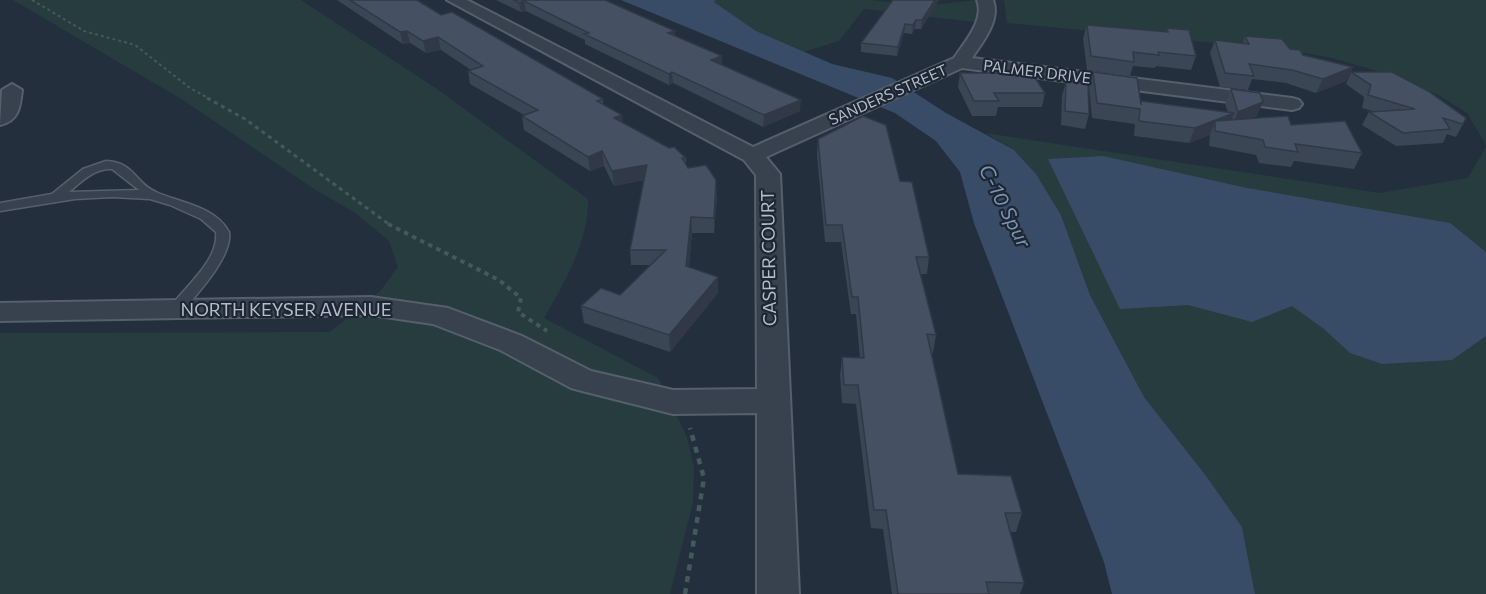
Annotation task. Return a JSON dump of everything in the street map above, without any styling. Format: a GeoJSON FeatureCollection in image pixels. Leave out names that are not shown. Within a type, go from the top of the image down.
{"type":"FeatureCollection","features":[{"type":"Feature","properties":{"kind":"street","name":"CASPER COURT"},"geometry":{"type":"LineString","coordinates":[[455,0],[752,155],[768,174],[778,594]]}},
{"type":"Feature","properties":{"kind":"street","name":"SANDERS STREET"},"geometry":{"type":"LineString","coordinates":[[752,155],[871,104],[960,62],[982,29],[987,5],[985,0]]}},
{"type":"Feature","properties":{"kind":"street","name":"PALMER DRIVE"},"geometry":{"type":"LineString","coordinates":[[960,62],[1292,104]]}},
{"type":"Feature","properties":{"kind":"street"},"geometry":{"type":"LineString","coordinates":[[0,119],[10,110],[6,91]]}},
{"type":"Feature","properties":{"kind":"street","name":"NORTH KEYSER AVENUE"},"geometry":{"type":"LineString","coordinates":[[0,312],[371,306],[438,315],[511,343],[582,380],[673,402],[772,401]]}},
{"type":"Feature","properties":{"kind":"lane"},"geometry":{"type":"LineString","coordinates":[[57,196],[94,167],[122,168],[151,195]]}},
{"type":"Feature","properties":{"kind":"lane"},"geometry":{"type":"LineString","coordinates":[[0,207],[57,196],[151,195],[169,200],[205,216],[217,224],[224,233],[216,257],[177,309]]}},
{"type":"Feature","properties":{"kind":"path"},"geometry":{"type":"LineString","coordinates":[[32,0],[84,31],[135,45],[190,88],[245,119],[396,230],[499,280],[521,298],[518,312],[552,334]]}},
{"type":"Feature","properties":{"kind":"path"},"geometry":{"type":"LineString","coordinates":[[683,423],[692,429],[704,477],[685,594]]}},
{"type":"Feature","properties":{"kind":"green space"},"geometry":{"type":"Polygon","coordinates":[[[13,0],[301,0],[437,89],[588,199],[580,246],[544,318],[658,378],[687,437],[694,468],[693,502],[670,594],[0,594],[0,333],[330,332],[381,290],[398,267],[389,241],[354,212],[314,189],[183,100],[13,0]]]}},
{"type":"Feature","properties":{"kind":"green space"},"geometry":{"type":"Polygon","coordinates":[[[716,0],[870,0],[922,6],[977,0],[975,22],[864,9],[839,41],[803,52],[756,31],[714,2],[716,0]]]}},
{"type":"Feature","properties":{"kind":"green space"},"geometry":{"type":"Polygon","coordinates":[[[1004,0],[1486,0],[1486,145],[1467,113],[1438,95],[1387,74],[1332,58],[1287,50],[1007,23],[1004,0]]]}},
{"type":"Feature","properties":{"kind":"green space"},"geometry":{"type":"Polygon","coordinates":[[[985,133],[1380,193],[1468,178],[1486,147],[1486,594],[1255,594],[1242,527],[1207,477],[1144,397],[1090,295],[1061,215],[1036,174],[1014,150],[985,133]]]}},
{"type":"Feature","properties":{"kind":"water","name":"C-10 Spur"},"geometry":{"type":"Polygon","coordinates":[[[621,0],[716,0],[714,2],[756,31],[832,64],[892,78],[946,113],[1014,150],[1036,174],[1061,215],[1090,295],[1144,397],[1207,477],[1242,527],[1255,594],[1112,594],[1104,562],[974,223],[960,172],[936,141],[895,113],[621,0]]]}},
{"type":"Feature","properties":{"kind":"water"},"geometry":{"type":"Polygon","coordinates":[[[1103,156],[1247,188],[1450,223],[1486,252],[1486,336],[1452,360],[1382,364],[1350,353],[1324,329],[1292,306],[1252,322],[1188,305],[1120,309],[1048,159],[1103,156]]]}},
{"type":"Feature","properties":{"kind":"building"},"geometry":{"type":"Polygon","coordinates":[[[350,0],[417,0],[441,15],[452,12],[603,99],[597,101],[622,115],[614,118],[669,148],[674,147],[686,158],[682,158],[688,168],[706,165],[716,180],[714,218],[691,217],[686,266],[718,277],[669,335],[581,306],[601,288],[620,295],[666,250],[630,250],[647,165],[612,171],[602,151],[588,157],[522,116],[538,110],[468,71],[483,66],[438,37],[423,41],[407,31],[400,32],[350,0]]]}},
{"type":"Feature","properties":{"kind":"building"},"geometry":{"type":"Polygon","coordinates":[[[514,0],[605,0],[675,31],[668,33],[722,56],[711,60],[801,100],[764,115],[584,34],[589,33],[524,1],[519,3],[514,0]]]}},
{"type":"Feature","properties":{"kind":"building"},"geometry":{"type":"Polygon","coordinates":[[[893,0],[935,0],[922,20],[916,20],[913,25],[905,24],[898,47],[861,43],[893,0]]]}},
{"type":"Feature","properties":{"kind":"building"},"geometry":{"type":"Polygon","coordinates":[[[1087,25],[1168,32],[1167,28],[1189,30],[1196,56],[1133,52],[1134,62],[1091,56],[1087,25]]]}},
{"type":"Feature","properties":{"kind":"building"},"geometry":{"type":"Polygon","coordinates":[[[1245,36],[1282,39],[1290,49],[1300,50],[1303,55],[1353,67],[1323,79],[1292,70],[1249,64],[1254,76],[1225,73],[1215,40],[1249,44],[1245,36]]]}},
{"type":"Feature","properties":{"kind":"building"},"geometry":{"type":"Polygon","coordinates":[[[1093,72],[1137,78],[1141,105],[1141,101],[1234,113],[1195,128],[1139,121],[1140,109],[1097,103],[1093,72]]]}},
{"type":"Feature","properties":{"kind":"building"},"geometry":{"type":"Polygon","coordinates":[[[1351,72],[1392,72],[1428,91],[1466,118],[1463,124],[1443,118],[1450,129],[1403,133],[1369,112],[1415,109],[1368,95],[1371,85],[1351,72]]]}},
{"type":"Feature","properties":{"kind":"building"},"geometry":{"type":"Polygon","coordinates":[[[960,73],[1032,73],[1045,93],[994,93],[999,101],[974,101],[960,73]]]}},
{"type":"Feature","properties":{"kind":"building"},"geometry":{"type":"Polygon","coordinates":[[[1066,81],[1088,83],[1089,114],[1065,111],[1066,81]]]}},
{"type":"Feature","properties":{"kind":"building"},"geometry":{"type":"Polygon","coordinates":[[[1231,89],[1260,93],[1263,102],[1238,112],[1231,89]]]}},
{"type":"Feature","properties":{"kind":"building"},"geometry":{"type":"Polygon","coordinates":[[[863,116],[886,125],[900,181],[912,182],[929,257],[916,257],[936,335],[927,334],[958,474],[1011,476],[1022,513],[1005,513],[1024,583],[986,582],[989,594],[898,594],[886,510],[874,510],[858,385],[844,385],[842,357],[864,358],[858,297],[852,297],[842,225],[826,225],[818,139],[863,116]]]}},
{"type":"Feature","properties":{"kind":"building"},"geometry":{"type":"Polygon","coordinates":[[[1288,116],[1291,125],[1345,121],[1362,153],[1295,144],[1298,152],[1265,147],[1263,140],[1215,131],[1215,121],[1288,116]]]}}]}
